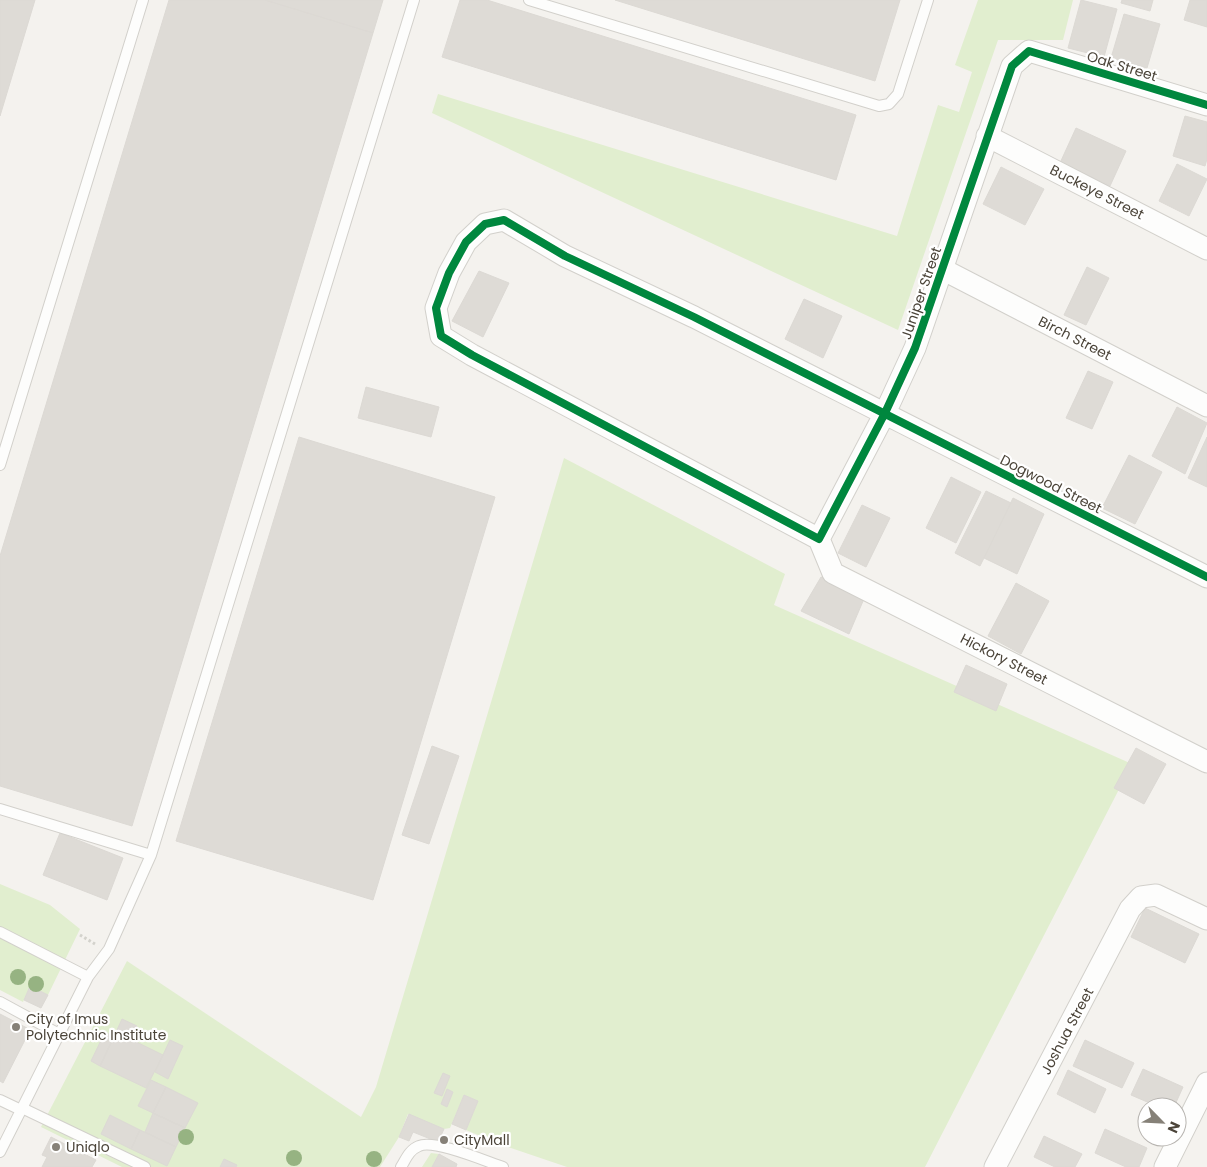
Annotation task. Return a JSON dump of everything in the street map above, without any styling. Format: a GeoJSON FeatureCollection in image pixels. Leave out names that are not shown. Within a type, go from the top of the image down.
{"type":"FeatureCollection","features":[{"type":"Feature","properties":{"kind":"street","name":"Oak Street"},"geometry":{"type":"LineString","coordinates":[[1030,51],[1207,105]]}},
{"type":"Feature","properties":{"kind":"street","name":"Juniper Street"},"geometry":{"type":"LineString","coordinates":[[820,539],[885,413],[914,348],[1012,66],[1030,51]]}},
{"type":"Feature","properties":{"kind":"street","name":"Buckeye Street"},"geometry":{"type":"LineString","coordinates":[[987,136],[1207,249]]}},
{"type":"Feature","properties":{"kind":"street","name":"Dogwood Street"},"geometry":{"type":"LineString","coordinates":[[820,539],[441,336],[436,308],[449,273],[466,242],[485,224],[504,220],[565,256],[694,317],[1207,577]]}},
{"type":"Feature","properties":{"kind":"street","name":"Birch Street"},"geometry":{"type":"LineString","coordinates":[[942,270],[1207,406]]}},
{"type":"Feature","properties":{"kind":"street","name":"Hickory Street"},"geometry":{"type":"LineString","coordinates":[[820,539],[833,573],[1207,762]]}},
{"type":"Feature","properties":{"kind":"street","name":"Joshua Street"},"geometry":{"type":"LineString","coordinates":[[995,1167],[1130,909],[1141,897],[1156,895],[1207,919]]}},
{"type":"Feature","properties":{"kind":"street"},"geometry":{"type":"LineString","coordinates":[[1165,1167],[1207,1083]]}},
{"type":"Feature","properties":{"kind":"lane"},"geometry":{"type":"LineString","coordinates":[[0,465],[143,0]]}},
{"type":"Feature","properties":{"kind":"lane"},"geometry":{"type":"LineString","coordinates":[[0,1152],[88,977],[109,949],[151,855],[414,0]]}},
{"type":"Feature","properties":{"kind":"lane"},"geometry":{"type":"LineString","coordinates":[[529,0],[879,106],[889,104],[898,94],[928,0]]}},
{"type":"Feature","properties":{"kind":"lane"},"geometry":{"type":"LineString","coordinates":[[0,809],[151,855]]}},
{"type":"Feature","properties":{"kind":"lane"},"geometry":{"type":"LineString","coordinates":[[0,932],[88,977]]}},
{"type":"Feature","properties":{"kind":"lane"},"geometry":{"type":"LineString","coordinates":[[0,1002],[59,1034]]}},
{"type":"Feature","properties":{"kind":"lane"},"geometry":{"type":"LineString","coordinates":[[0,1100],[145,1167]]}},
{"type":"Feature","properties":{"kind":"lane"},"geometry":{"type":"LineString","coordinates":[[401,1167],[412,1150],[417,1146],[431,1144],[503,1167]]}},
{"type":"Feature","properties":{"kind":"green space"},"geometry":{"type":"Polygon","coordinates":[[[978,0],[1073,0],[1063,40],[998,40],[898,330],[432,113],[438,94],[897,236],[938,105],[959,112],[972,72],[955,65],[978,0]]]}},
{"type":"Feature","properties":{"kind":"green space"},"geometry":{"type":"Polygon","coordinates":[[[564,458],[785,574],[774,605],[1132,764],[925,1167],[567,1167],[499,1144],[466,1130],[478,1101],[464,1095],[450,1128],[444,1129],[408,1114],[399,1137],[380,1167],[122,1167],[41,1127],[127,961],[361,1117],[376,1087],[564,458]]]}},
{"type":"Feature","properties":{"kind":"green space"},"geometry":{"type":"Polygon","coordinates":[[[0,884],[50,905],[80,929],[48,995],[30,986],[23,1002],[0,990],[0,884]]]}},
{"type":"Feature","properties":{"kind":"green space"},"geometry":{"type":"Polygon","coordinates":[[[431,1153],[439,1154],[432,1167],[422,1167],[431,1153]]]}},
{"type":"Feature","properties":{"kind":"building"},"geometry":{"type":"Polygon","coordinates":[[[0,0],[35,0],[0,116],[0,0]]]}},
{"type":"Feature","properties":{"kind":"building"},"geometry":{"type":"Polygon","coordinates":[[[169,0],[265,0],[373,33],[132,826],[0,786],[0,556],[169,0]]]}},
{"type":"Feature","properties":{"kind":"building"},"geometry":{"type":"Polygon","coordinates":[[[265,0],[383,0],[373,33],[265,0]]]}},
{"type":"Feature","properties":{"kind":"building"},"geometry":{"type":"Polygon","coordinates":[[[460,0],[487,0],[856,115],[836,180],[442,57],[460,0]]]}},
{"type":"Feature","properties":{"kind":"building"},"geometry":{"type":"Polygon","coordinates":[[[615,0],[900,0],[875,81],[615,0]]]}},
{"type":"Feature","properties":{"kind":"building"},"geometry":{"type":"Polygon","coordinates":[[[1081,0],[1117,9],[1104,57],[1068,48],[1081,0]]]}},
{"type":"Feature","properties":{"kind":"building"},"geometry":{"type":"Polygon","coordinates":[[[1122,0],[1153,0],[1150,11],[1121,3],[1122,0]]]}},
{"type":"Feature","properties":{"kind":"building"},"geometry":{"type":"Polygon","coordinates":[[[1190,0],[1207,0],[1207,27],[1184,20],[1190,0]]]}},
{"type":"Feature","properties":{"kind":"building"},"geometry":{"type":"Polygon","coordinates":[[[1124,14],[1160,24],[1147,68],[1111,58],[1124,14]]]}},
{"type":"Feature","properties":{"kind":"building"},"geometry":{"type":"Polygon","coordinates":[[[1185,116],[1207,122],[1207,159],[1205,166],[1173,156],[1185,116]]]}},
{"type":"Feature","properties":{"kind":"building"},"geometry":{"type":"Polygon","coordinates":[[[1076,128],[1126,151],[1110,186],[1060,163],[1076,128]]]}},
{"type":"Feature","properties":{"kind":"building"},"geometry":{"type":"Polygon","coordinates":[[[1177,164],[1207,179],[1189,216],[1159,201],[1177,164]]]}},
{"type":"Feature","properties":{"kind":"building"},"geometry":{"type":"Polygon","coordinates":[[[1001,167],[1044,189],[1025,225],[983,204],[1001,167]]]}},
{"type":"Feature","properties":{"kind":"building"},"geometry":{"type":"Polygon","coordinates":[[[1087,267],[1109,278],[1086,325],[1064,315],[1087,267]]]}},
{"type":"Feature","properties":{"kind":"building"},"geometry":{"type":"Polygon","coordinates":[[[479,271],[509,283],[483,337],[452,321],[479,271]]]}},
{"type":"Feature","properties":{"kind":"building"},"geometry":{"type":"Polygon","coordinates":[[[804,299],[842,316],[823,358],[785,339],[804,299]]]}},
{"type":"Feature","properties":{"kind":"building"},"geometry":{"type":"Polygon","coordinates":[[[1088,371],[1113,382],[1092,429],[1066,418],[1088,371]]]}},
{"type":"Feature","properties":{"kind":"building"},"geometry":{"type":"Polygon","coordinates":[[[366,387],[439,407],[431,437],[358,418],[366,387]]]}},
{"type":"Feature","properties":{"kind":"building"},"geometry":{"type":"Polygon","coordinates":[[[1177,407],[1207,423],[1185,474],[1152,456],[1177,407]]]}},
{"type":"Feature","properties":{"kind":"building"},"geometry":{"type":"Polygon","coordinates":[[[299,437],[495,497],[373,900],[176,841],[299,437]]]}},
{"type":"Feature","properties":{"kind":"building"},"geometry":{"type":"Polygon","coordinates":[[[1207,437],[1207,487],[1188,478],[1207,437]]]}},
{"type":"Feature","properties":{"kind":"building"},"geometry":{"type":"Polygon","coordinates":[[[1129,455],[1162,472],[1135,524],[1102,508],[1129,455]]]}},
{"type":"Feature","properties":{"kind":"building"},"geometry":{"type":"Polygon","coordinates":[[[951,477],[981,492],[956,543],[926,528],[951,477]]]}},
{"type":"Feature","properties":{"kind":"building"},"geometry":{"type":"Polygon","coordinates":[[[986,491],[1011,503],[980,566],[955,553],[986,491]]]}},
{"type":"Feature","properties":{"kind":"building"},"geometry":{"type":"Polygon","coordinates":[[[1013,498],[1044,514],[1017,574],[984,558],[1013,498]]]}},
{"type":"Feature","properties":{"kind":"building"},"geometry":{"type":"Polygon","coordinates":[[[862,505],[890,518],[866,567],[838,553],[862,505]]]}},
{"type":"Feature","properties":{"kind":"building"},"geometry":{"type":"Polygon","coordinates":[[[821,577],[866,594],[849,634],[801,611],[821,577]]]}},
{"type":"Feature","properties":{"kind":"building"},"geometry":{"type":"Polygon","coordinates":[[[1016,583],[1049,601],[1021,654],[988,636],[1016,583]]]}},
{"type":"Feature","properties":{"kind":"building"},"geometry":{"type":"Polygon","coordinates":[[[966,665],[1007,684],[996,711],[954,692],[966,665]]]}},
{"type":"Feature","properties":{"kind":"building"},"geometry":{"type":"Polygon","coordinates":[[[432,746],[459,756],[429,844],[402,835],[432,746]]]}},
{"type":"Feature","properties":{"kind":"building"},"geometry":{"type":"Polygon","coordinates":[[[1136,748],[1166,764],[1144,804],[1114,788],[1136,748]]]}},
{"type":"Feature","properties":{"kind":"building"},"geometry":{"type":"Polygon","coordinates":[[[60,833],[123,858],[107,900],[43,875],[60,833]]]}},
{"type":"Feature","properties":{"kind":"building"},"geometry":{"type":"Polygon","coordinates":[[[1145,908],[1199,934],[1185,963],[1131,937],[1145,908]]]}},
{"type":"Feature","properties":{"kind":"building"},"geometry":{"type":"Polygon","coordinates":[[[30,986],[48,995],[41,1008],[24,1000],[30,986]]]}},
{"type":"Feature","properties":{"kind":"building"},"geometry":{"type":"Polygon","coordinates":[[[0,1014],[27,1028],[25,1033],[28,1034],[3,1083],[0,1081],[0,1014]]]}},
{"type":"Feature","properties":{"kind":"building"},"geometry":{"type":"Polygon","coordinates":[[[122,1019],[137,1026],[131,1040],[116,1032],[122,1019]]]}},
{"type":"Feature","properties":{"kind":"building"},"geometry":{"type":"Polygon","coordinates":[[[105,1032],[114,1037],[100,1066],[91,1061],[105,1032]]]}},
{"type":"Feature","properties":{"kind":"building"},"geometry":{"type":"Polygon","coordinates":[[[116,1032],[163,1055],[146,1088],[100,1066],[116,1032]]]}},
{"type":"Feature","properties":{"kind":"building"},"geometry":{"type":"Polygon","coordinates":[[[170,1040],[183,1046],[168,1079],[155,1072],[170,1040]]]}},
{"type":"Feature","properties":{"kind":"building"},"geometry":{"type":"Polygon","coordinates":[[[1085,1040],[1134,1063],[1122,1088],[1073,1066],[1085,1040]]]}},
{"type":"Feature","properties":{"kind":"building"},"geometry":{"type":"Polygon","coordinates":[[[1143,1069],[1183,1087],[1178,1097],[1137,1098],[1131,1095],[1143,1069]]]}},
{"type":"Feature","properties":{"kind":"building"},"geometry":{"type":"Polygon","coordinates":[[[1068,1070],[1106,1089],[1095,1113],[1057,1094],[1068,1070]]]}},
{"type":"Feature","properties":{"kind":"building"},"geometry":{"type":"Polygon","coordinates":[[[443,1073],[450,1076],[442,1096],[434,1093],[443,1073]]]}},
{"type":"Feature","properties":{"kind":"building"},"geometry":{"type":"Polygon","coordinates":[[[151,1080],[166,1087],[153,1113],[138,1106],[151,1080]]]}},
{"type":"Feature","properties":{"kind":"building"},"geometry":{"type":"Polygon","coordinates":[[[166,1087],[198,1103],[185,1128],[153,1113],[166,1087]]]}},
{"type":"Feature","properties":{"kind":"building"},"geometry":{"type":"Polygon","coordinates":[[[447,1089],[453,1092],[447,1107],[441,1104],[447,1089]]]}},
{"type":"Feature","properties":{"kind":"building"},"geometry":{"type":"Polygon","coordinates":[[[464,1095],[478,1101],[466,1130],[452,1124],[464,1095]]]}},
{"type":"Feature","properties":{"kind":"building"},"geometry":{"type":"Polygon","coordinates":[[[153,1113],[185,1128],[176,1147],[145,1132],[153,1113]]]}},
{"type":"Feature","properties":{"kind":"building"},"geometry":{"type":"Polygon","coordinates":[[[409,1114],[444,1129],[438,1142],[413,1132],[409,1141],[399,1137],[409,1114]]]}},
{"type":"Feature","properties":{"kind":"building"},"geometry":{"type":"Polygon","coordinates":[[[110,1115],[140,1130],[131,1149],[101,1134],[110,1115]]]}},
{"type":"Feature","properties":{"kind":"building"},"geometry":{"type":"Polygon","coordinates":[[[1105,1129],[1137,1143],[1137,1147],[1147,1148],[1139,1167],[1126,1167],[1095,1153],[1105,1129]]]}},
{"type":"Feature","properties":{"kind":"building"},"geometry":{"type":"Polygon","coordinates":[[[140,1130],[176,1147],[167,1166],[131,1149],[140,1130]]]}},
{"type":"Feature","properties":{"kind":"building"},"geometry":{"type":"Polygon","coordinates":[[[1044,1136],[1082,1154],[1075,1167],[1055,1167],[1034,1157],[1044,1136]]]}},
{"type":"Feature","properties":{"kind":"building"},"geometry":{"type":"Polygon","coordinates":[[[51,1137],[96,1160],[92,1167],[42,1167],[47,1157],[42,1155],[51,1137]]]}},
{"type":"Feature","properties":{"kind":"building"},"geometry":{"type":"Polygon","coordinates":[[[439,1154],[457,1164],[456,1167],[432,1167],[439,1154]]]}},
{"type":"Feature","properties":{"kind":"building"},"geometry":{"type":"Polygon","coordinates":[[[224,1159],[237,1165],[236,1167],[220,1167],[224,1159]]]}},
{"type":"Feature","properties":{"kind":"cycle path"},"geometry":{"type":"LineString","coordinates":[[1207,105],[1029,51],[1012,66],[915,348],[885,413],[819,539],[472,355],[441,336],[436,308],[449,273],[466,242],[485,224],[504,220],[565,256],[694,317],[1207,577]]}},
{"type":"Feature","properties":{"kind":"place","name":"City of Imus Polytechnic Institute"},"geometry":{"type":"Point","coordinates":[16,1027]}},
{"type":"Feature","properties":{"kind":"place","name":"CityMall"},"geometry":{"type":"Point","coordinates":[444,1140]}},
{"type":"Feature","properties":{"kind":"place","name":"Uniqlo"},"geometry":{"type":"Point","coordinates":[56,1147]}}]}
